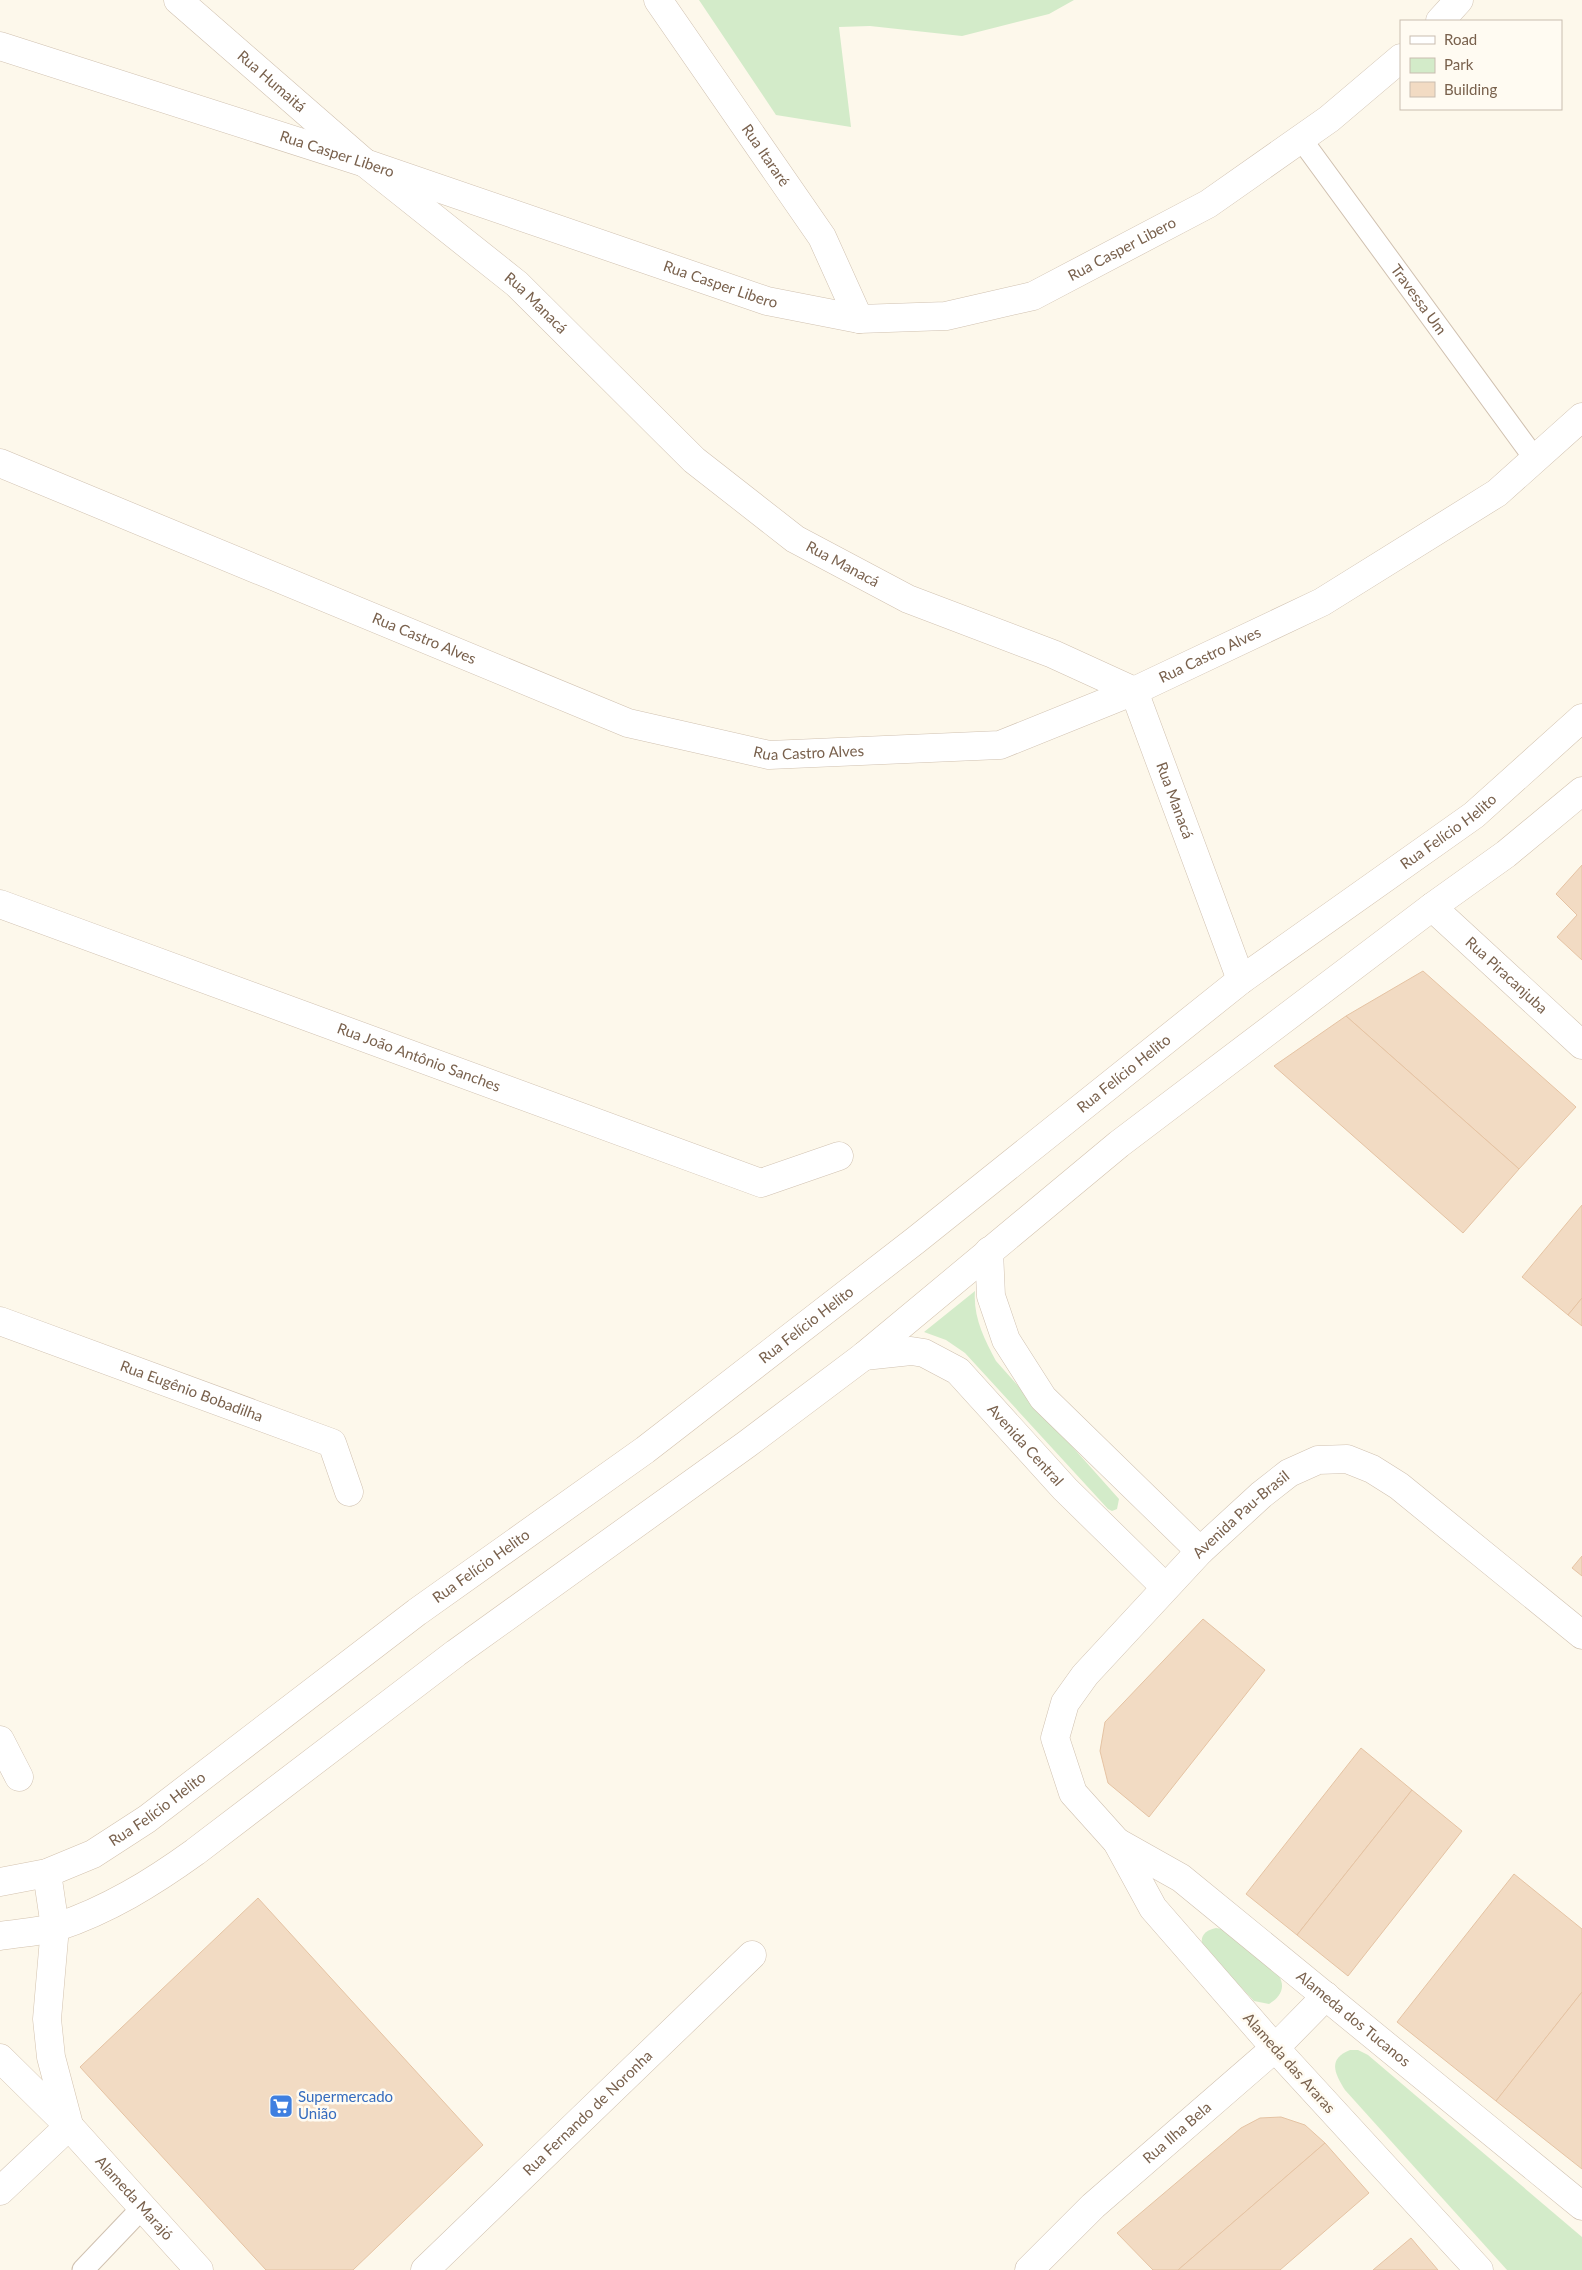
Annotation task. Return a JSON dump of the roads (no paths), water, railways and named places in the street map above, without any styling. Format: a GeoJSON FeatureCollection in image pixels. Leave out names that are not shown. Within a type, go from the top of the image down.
{"type":"FeatureCollection","features":[{"type":"Feature","properties":{"kind":"street","name":"Rua Humaitá"},"geometry":{"type":"LineString","coordinates":[[178,0],[365,163]]}},
{"type":"Feature","properties":{"kind":"street","name":"Rua Itararé"},"geometry":{"type":"LineString","coordinates":[[658,0],[822,237],[859,319]]}},
{"type":"Feature","properties":{"kind":"street"},"geometry":{"type":"LineString","coordinates":[[1441,20],[1459,0]]}},
{"type":"Feature","properties":{"kind":"street","name":"Rua Casper Libero"},"geometry":{"type":"LineString","coordinates":[[0,46],[365,163],[766,301],[859,319],[946,316],[1033,296],[1208,204],[1329,119],[1400,59]]}},
{"type":"Feature","properties":{"kind":"street","name":"Rua Manacá"},"geometry":{"type":"LineString","coordinates":[[365,163],[517,284],[694,460],[795,539],[908,599],[1053,654],[1134,691],[1241,980]]}},
{"type":"Feature","properties":{"kind":"street","name":"Rua Castro Alves"},"geometry":{"type":"LineString","coordinates":[[0,463],[628,723],[769,755],[1000,745],[1134,691],[1322,602],[1497,493],[1582,417]]}},
{"type":"Feature","properties":{"kind":"street","name":"Rua Felício Helito"},"geometry":{"type":"LineString","coordinates":[[0,1882],[47,1873],[93,1854],[147,1819],[417,1612],[645,1450],[916,1240],[1241,980],[1474,816],[1582,718]]}},
{"type":"Feature","properties":{"kind":"street"},"geometry":{"type":"LineString","coordinates":[[0,1936],[55,1927],[113,1905],[172,1869],[456,1653],[739,1450],[864,1356],[1119,1144],[1432,907],[1506,854],[1582,791]]}},
{"type":"Feature","properties":{"kind":"street","name":"Rua João Antônio Sanches"},"geometry":{"type":"LineString","coordinates":[[0,904],[762,1183],[839,1156]]}},
{"type":"Feature","properties":{"kind":"street","name":"Rua Piracanjuba"},"geometry":{"type":"LineString","coordinates":[[1432,907],[1582,1045]]}},
{"type":"Feature","properties":{"kind":"street"},"geometry":{"type":"LineString","coordinates":[[989,1251],[991,1296],[1006,1340],[1043,1398],[1200,1551]]}},
{"type":"Feature","properties":{"kind":"street","name":"Rua Eugênio Bobadilha"},"geometry":{"type":"LineString","coordinates":[[0,1322],[332,1443],[350,1492]]}},
{"type":"Feature","properties":{"kind":"street","name":"Avenida Central"},"geometry":{"type":"LineString","coordinates":[[864,1356],[911,1351],[924,1353],[958,1371],[1066,1489],[1165,1587]]}},
{"type":"Feature","properties":{"kind":"street","name":"Avenida Pau-Brasil"},"geometry":{"type":"LineString","coordinates":[[1117,1842],[1073,1793],[1055,1738],[1065,1703],[1085,1676],[1200,1551],[1261,1494],[1289,1473],[1318,1460],[1347,1459],[1372,1469],[1399,1486],[1582,1635]]}},
{"type":"Feature","properties":{"kind":"street"},"geometry":{"type":"LineString","coordinates":[[0,1740],[19,1777]]}},
{"type":"Feature","properties":{"kind":"street","name":"Alameda dos Tucanos"},"geometry":{"type":"LineString","coordinates":[[1117,1842],[1181,1878],[1582,2206]]}},
{"type":"Feature","properties":{"kind":"street","name":"Alameda das Araras"},"geometry":{"type":"LineString","coordinates":[[1117,1842],[1153,1908],[1275,2048],[1479,2270]]}},
{"type":"Feature","properties":{"kind":"street"},"geometry":{"type":"LineString","coordinates":[[0,2191],[69,2126],[51,2057],[47,2019],[55,1927],[47,1873]]}},
{"type":"Feature","properties":{"kind":"street","name":"Rua Fernando de Noronha"},"geometry":{"type":"LineString","coordinates":[[425,2270],[752,1955]]}},
{"type":"Feature","properties":{"kind":"street","name":"Rua Ilha Bela"},"geometry":{"type":"LineString","coordinates":[[1029,2270],[1093,2206],[1275,2048],[1326,1996]]}},
{"type":"Feature","properties":{"kind":"street","name":"Alameda Marajó"},"geometry":{"type":"LineString","coordinates":[[0,2058],[69,2126],[199,2270]]}},
{"type":"Feature","properties":{"kind":"lane","name":"Travessa Um"},"geometry":{"type":"LineString","coordinates":[[1301,139],[1535,460]]}},
{"type":"Feature","properties":{"kind":"lane"},"geometry":{"type":"LineString","coordinates":[[84,2270],[142,2208]]}},
{"type":"Feature","properties":{"kind":"place","name":"Supermercado União"},"geometry":{"type":"Point","coordinates":[281,2106]}}]}
